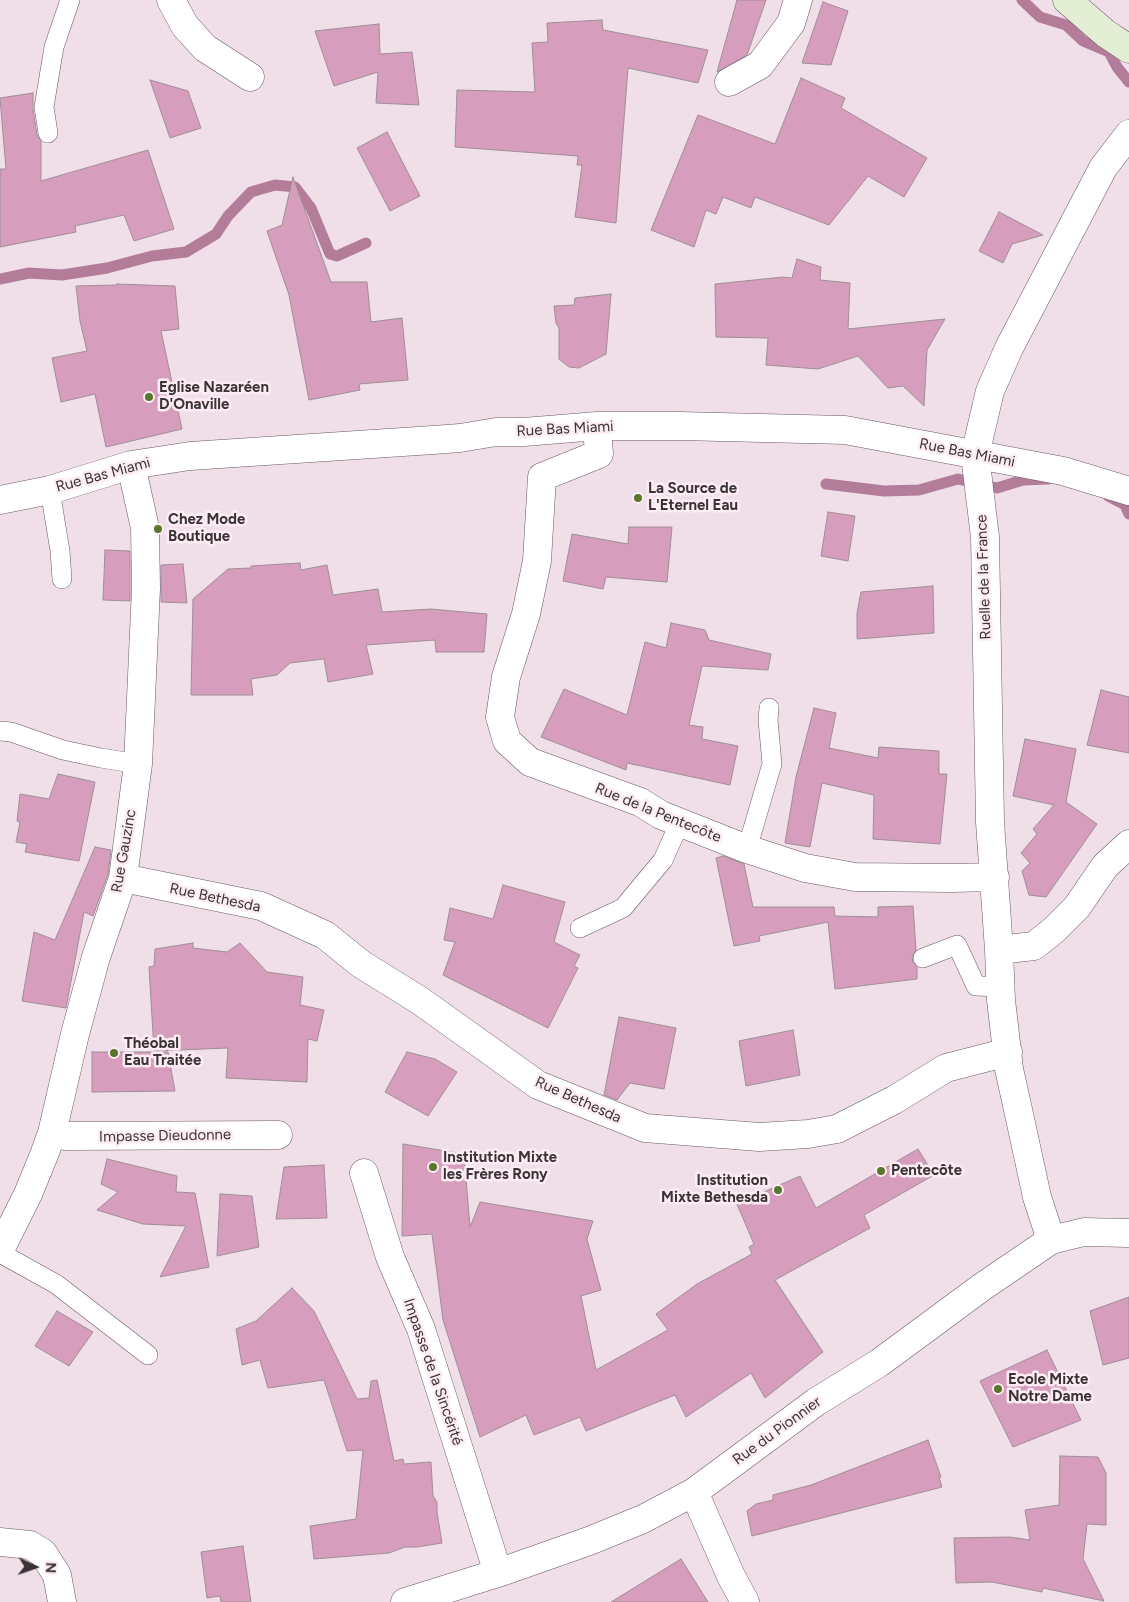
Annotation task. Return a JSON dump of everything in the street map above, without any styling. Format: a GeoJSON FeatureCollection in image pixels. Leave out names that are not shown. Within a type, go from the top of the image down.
{"type":"FeatureCollection","features":[{"type":"Feature","properties":{"kind":"street"},"geometry":{"type":"LineString","coordinates":[[171,0],[184,26],[205,48],[250,77]]}},
{"type":"Feature","properties":{"kind":"street"},"geometry":{"type":"LineString","coordinates":[[729,82],[760,66],[792,23],[798,0]]}},
{"type":"Feature","properties":{"kind":"street"},"geometry":{"type":"LineString","coordinates":[[1066,0],[1105,33],[1129,50]]}},
{"type":"Feature","properties":{"kind":"street","name":"Ruelle de la France"},"geometry":{"type":"LineString","coordinates":[[1051,1240],[1037,1197],[1009,1069],[1000,987],[995,877],[990,822],[985,538],[976,455],[990,391],[1009,348],[1103,168],[1129,134]]}},
{"type":"Feature","properties":{"kind":"street","name":"Rue Bas Miami"},"geometry":{"type":"LineString","coordinates":[[0,500],[50,490],[131,465],[190,456],[433,440],[496,432],[524,432],[597,426],[845,430],[1063,471],[1129,491]]}},
{"type":"Feature","properties":{"kind":"street","name":"Rue de la Pentecôte"},"geometry":{"type":"LineString","coordinates":[[597,426],[599,454],[542,477],[537,561],[526,614],[506,677],[500,717],[507,741],[530,762],[640,802],[662,815],[747,849],[805,868],[855,877],[995,877]]}},
{"type":"Feature","properties":{"kind":"street","name":"Rue Gauzinc"},"geometry":{"type":"LineString","coordinates":[[0,1252],[28,1194],[52,1133],[75,1034],[96,957],[123,878],[138,764],[146,588],[145,528],[131,465]]}},
{"type":"Feature","properties":{"kind":"street"},"geometry":{"type":"LineString","coordinates":[[999,950],[1034,946],[1054,930],[1077,907],[1105,866],[1129,844]]}},
{"type":"Feature","properties":{"kind":"street","name":"Rue Bethesda"},"geometry":{"type":"LineString","coordinates":[[123,878],[261,906],[325,935],[362,964],[412,995],[538,1084],[645,1128],[759,1137],[837,1130],[894,1100],[946,1068],[1008,1052]]}},
{"type":"Feature","properties":{"kind":"street","name":"Impasse Dieudonne"},"geometry":{"type":"LineString","coordinates":[[52,1133],[66,1136],[278,1135]]}},
{"type":"Feature","properties":{"kind":"street","name":"Impasse de la Sincérité"},"geometry":{"type":"LineString","coordinates":[[364,1173],[390,1257],[421,1329],[498,1573]]}},
{"type":"Feature","properties":{"kind":"street","name":"Rue du Pionnier"},"geometry":{"type":"LineString","coordinates":[[405,1602],[498,1573],[643,1519],[694,1492],[816,1402],[880,1364],[982,1287],[1051,1240],[1084,1232],[1129,1233]]}},
{"type":"Feature","properties":{"kind":"street"},"geometry":{"type":"LineString","coordinates":[[694,1492],[731,1576],[745,1602]]}},
{"type":"Feature","properties":{"kind":"street"},"geometry":{"type":"LineString","coordinates":[[0,1542],[30,1545],[43,1553],[57,1575],[62,1602]]}},
{"type":"Feature","properties":{"kind":"lane"},"geometry":{"type":"LineString","coordinates":[[48,133],[44,107],[54,47],[70,0]]}},
{"type":"Feature","properties":{"kind":"lane"},"geometry":{"type":"LineString","coordinates":[[50,490],[60,552],[62,578]]}},
{"type":"Feature","properties":{"kind":"lane"},"geometry":{"type":"LineString","coordinates":[[747,849],[772,764],[768,720],[769,708]]}},
{"type":"Feature","properties":{"kind":"lane"},"geometry":{"type":"LineString","coordinates":[[0,731],[10,732],[63,750],[138,764]]}},
{"type":"Feature","properties":{"kind":"lane"},"geometry":{"type":"LineString","coordinates":[[580,928],[623,908],[663,860],[680,822]]}},
{"type":"Feature","properties":{"kind":"lane"},"geometry":{"type":"LineString","coordinates":[[923,958],[957,945],[976,986],[1000,987]]}},
{"type":"Feature","properties":{"kind":"lane"},"geometry":{"type":"LineString","coordinates":[[0,1252],[56,1284],[148,1355]]}},
{"type":"Feature","properties":{"kind":"building"},"geometry":{"type":"Polygon","coordinates":[[[737,0],[766,0],[747,55],[717,72],[737,0]]]}},
{"type":"Feature","properties":{"kind":"building"},"geometry":{"type":"Polygon","coordinates":[[[823,2],[848,11],[831,65],[802,63],[823,2]]]}},
{"type":"Feature","properties":{"kind":"building"},"geometry":{"type":"Polygon","coordinates":[[[602,20],[603,30],[708,50],[698,83],[628,68],[616,223],[575,217],[582,165],[577,165],[578,156],[455,147],[457,90],[535,92],[532,43],[548,42],[547,23],[602,20]]]}},
{"type":"Feature","properties":{"kind":"building"},"geometry":{"type":"Polygon","coordinates":[[[379,24],[380,54],[412,52],[419,105],[376,103],[378,72],[334,86],[315,31],[379,24]]]}},
{"type":"Feature","properties":{"kind":"building"},"geometry":{"type":"Polygon","coordinates":[[[801,78],[845,98],[841,108],[927,158],[904,197],[868,176],[829,225],[755,197],[751,208],[723,197],[716,214],[706,210],[694,247],[651,230],[698,115],[775,144],[801,78]]]}},
{"type":"Feature","properties":{"kind":"building"},"geometry":{"type":"Polygon","coordinates":[[[150,80],[188,91],[201,128],[170,138],[150,80]]]}},
{"type":"Feature","properties":{"kind":"building"},"geometry":{"type":"Polygon","coordinates":[[[33,93],[33,109],[37,135],[41,141],[41,181],[148,150],[174,229],[134,241],[124,215],[75,226],[76,232],[0,247],[0,169],[6,169],[0,98],[33,93]]]}},
{"type":"Feature","properties":{"kind":"building"},"geometry":{"type":"Polygon","coordinates":[[[387,132],[420,196],[390,211],[357,148],[387,132]]]}},
{"type":"Feature","properties":{"kind":"building"},"geometry":{"type":"Polygon","coordinates":[[[293,177],[331,282],[367,282],[371,322],[402,318],[408,380],[359,384],[360,390],[309,400],[289,295],[267,231],[282,225],[293,177]]]}},
{"type":"Feature","properties":{"kind":"building"},"geometry":{"type":"Polygon","coordinates":[[[999,212],[1043,235],[1012,244],[1003,263],[979,251],[999,212]]]}},
{"type":"Feature","properties":{"kind":"building"},"geometry":{"type":"Polygon","coordinates":[[[797,259],[821,267],[820,280],[850,283],[848,329],[945,319],[927,350],[924,406],[903,386],[888,388],[858,356],[818,369],[766,365],[768,338],[716,337],[715,284],[783,277],[792,278],[797,259]]]}},
{"type":"Feature","properties":{"kind":"building"},"geometry":{"type":"Polygon","coordinates":[[[117,284],[175,286],[179,329],[161,331],[182,429],[106,447],[95,394],[61,402],[52,358],[87,351],[80,321],[76,286],[117,284]]]}},
{"type":"Feature","properties":{"kind":"building"},"geometry":{"type":"Polygon","coordinates":[[[611,294],[606,354],[579,368],[569,367],[559,359],[559,328],[556,323],[554,306],[574,305],[575,298],[611,294]]]}},
{"type":"Feature","properties":{"kind":"building"},"geometry":{"type":"Polygon","coordinates":[[[828,512],[855,516],[848,561],[821,556],[828,512]]]}},
{"type":"Feature","properties":{"kind":"building"},"geometry":{"type":"Polygon","coordinates":[[[629,527],[672,527],[667,582],[606,577],[603,589],[563,581],[572,534],[628,544],[629,527]]]}},
{"type":"Feature","properties":{"kind":"building"},"geometry":{"type":"Polygon","coordinates":[[[105,550],[130,551],[130,601],[103,600],[105,550]]]}},
{"type":"Feature","properties":{"kind":"building"},"geometry":{"type":"Polygon","coordinates":[[[300,563],[301,570],[327,565],[333,595],[378,589],[382,612],[431,609],[487,614],[484,652],[436,652],[435,640],[366,645],[373,674],[328,682],[324,659],[290,663],[277,675],[251,679],[253,695],[191,695],[193,599],[228,569],[300,563]]]}},
{"type":"Feature","properties":{"kind":"building"},"geometry":{"type":"Polygon","coordinates":[[[183,564],[187,603],[161,602],[161,565],[183,564]]]}},
{"type":"Feature","properties":{"kind":"building"},"geometry":{"type":"Polygon","coordinates":[[[933,586],[934,633],[857,639],[857,613],[861,592],[933,586]]]}},
{"type":"Feature","properties":{"kind":"building"},"geometry":{"type":"Polygon","coordinates":[[[671,623],[705,630],[709,640],[771,654],[768,670],[702,666],[689,725],[703,727],[702,739],[738,746],[730,785],[627,763],[626,770],[541,737],[564,689],[627,715],[645,642],[666,648],[671,623]]]}},
{"type":"Feature","properties":{"kind":"building"},"geometry":{"type":"Polygon","coordinates":[[[1101,690],[1129,697],[1129,753],[1087,745],[1101,690]]]}},
{"type":"Feature","properties":{"kind":"building"},"geometry":{"type":"Polygon","coordinates":[[[814,708],[836,713],[829,748],[878,758],[879,747],[939,751],[939,774],[947,774],[940,844],[873,839],[874,795],[822,783],[810,847],[785,843],[796,777],[814,708]]]}},
{"type":"Feature","properties":{"kind":"building"},"geometry":{"type":"Polygon","coordinates":[[[1025,739],[1076,749],[1066,802],[1097,824],[1046,897],[1029,895],[1022,871],[1030,863],[1021,853],[1037,834],[1033,829],[1054,805],[1013,796],[1025,739]]]}},
{"type":"Feature","properties":{"kind":"building"},"geometry":{"type":"Polygon","coordinates":[[[58,774],[95,782],[79,861],[25,852],[27,844],[16,842],[20,822],[17,821],[20,794],[49,799],[58,774]]]}},
{"type":"Feature","properties":{"kind":"building"},"geometry":{"type":"Polygon","coordinates":[[[95,847],[111,850],[108,874],[93,916],[84,912],[66,1008],[22,1001],[34,932],[55,940],[95,847]]]}},
{"type":"Feature","properties":{"kind":"building"},"geometry":{"type":"Polygon","coordinates":[[[723,856],[744,864],[753,907],[834,907],[835,916],[878,917],[878,907],[913,906],[916,950],[912,957],[917,967],[917,979],[835,989],[828,922],[759,936],[760,941],[734,946],[716,858],[723,856]]]}},
{"type":"Feature","properties":{"kind":"building"},"geometry":{"type":"Polygon","coordinates":[[[503,885],[565,902],[554,942],[580,955],[574,966],[578,968],[548,1028],[443,975],[455,942],[444,940],[450,908],[493,919],[503,885]]]}},
{"type":"Feature","properties":{"kind":"building"},"geometry":{"type":"Polygon","coordinates":[[[193,943],[193,948],[227,952],[240,943],[267,972],[303,977],[300,1005],[324,1010],[317,1041],[308,1039],[307,1082],[226,1078],[228,1048],[154,1051],[149,967],[154,966],[155,949],[193,943]]]}},
{"type":"Feature","properties":{"kind":"building"},"geometry":{"type":"Polygon","coordinates":[[[619,1017],[676,1028],[664,1089],[630,1083],[617,1100],[604,1095],[619,1017]]]}},
{"type":"Feature","properties":{"kind":"building"},"geometry":{"type":"Polygon","coordinates":[[[793,1030],[800,1075],[746,1086],[739,1041],[793,1030]]]}},
{"type":"Feature","properties":{"kind":"building"},"geometry":{"type":"Polygon","coordinates":[[[92,1052],[168,1052],[175,1091],[92,1092],[92,1052]]]}},
{"type":"Feature","properties":{"kind":"building"},"geometry":{"type":"Polygon","coordinates":[[[407,1052],[435,1059],[457,1072],[428,1116],[385,1092],[407,1052]]]}},
{"type":"Feature","properties":{"kind":"building"},"geometry":{"type":"Polygon","coordinates":[[[403,1144],[464,1154],[470,1227],[480,1202],[593,1221],[587,1239],[601,1290],[581,1296],[596,1370],[668,1330],[656,1314],[697,1284],[752,1254],[749,1247],[754,1244],[736,1202],[800,1176],[816,1208],[918,1149],[934,1175],[864,1215],[870,1228],[775,1280],[823,1352],[765,1398],[751,1373],[686,1417],[675,1395],[586,1431],[580,1417],[534,1435],[526,1415],[480,1437],[443,1320],[432,1234],[402,1236],[403,1144]]]}},
{"type":"Feature","properties":{"kind":"building"},"geometry":{"type":"Polygon","coordinates":[[[107,1159],[177,1176],[176,1192],[195,1193],[209,1267],[160,1277],[186,1226],[143,1224],[97,1210],[118,1192],[101,1184],[107,1159]]]}},
{"type":"Feature","properties":{"kind":"building"},"geometry":{"type":"Polygon","coordinates":[[[324,1165],[327,1218],[276,1219],[284,1167],[324,1165]]]}},
{"type":"Feature","properties":{"kind":"building"},"geometry":{"type":"Polygon","coordinates":[[[220,1194],[252,1196],[259,1247],[217,1256],[220,1194]]]}},
{"type":"Feature","properties":{"kind":"building"},"geometry":{"type":"Polygon","coordinates":[[[292,1288],[314,1311],[357,1399],[369,1398],[371,1381],[377,1380],[394,1461],[403,1459],[404,1464],[431,1462],[433,1496],[437,1502],[442,1543],[405,1547],[389,1553],[314,1559],[310,1526],[356,1519],[363,1450],[347,1451],[324,1380],[268,1388],[260,1360],[242,1365],[236,1329],[256,1321],[292,1288]]]}},
{"type":"Feature","properties":{"kind":"building"},"geometry":{"type":"Polygon","coordinates":[[[1129,1297],[1129,1358],[1103,1365],[1090,1311],[1129,1297]]]}},
{"type":"Feature","properties":{"kind":"building"},"geometry":{"type":"Polygon","coordinates":[[[57,1311],[93,1332],[69,1366],[35,1346],[57,1311]]]}},
{"type":"Feature","properties":{"kind":"building"},"geometry":{"type":"Polygon","coordinates":[[[1047,1350],[1081,1420],[1013,1447],[980,1381],[1047,1350]]]}},
{"type":"Feature","properties":{"kind":"building"},"geometry":{"type":"Polygon","coordinates":[[[928,1440],[941,1477],[939,1477],[942,1487],[752,1536],[747,1511],[756,1504],[773,1500],[773,1495],[811,1485],[928,1440]]]}},
{"type":"Feature","properties":{"kind":"building"},"geometry":{"type":"Polygon","coordinates":[[[1060,1456],[1098,1457],[1106,1473],[1106,1525],[1087,1524],[1083,1559],[1104,1601],[1043,1588],[1042,1592],[992,1582],[956,1583],[954,1538],[1010,1537],[1030,1540],[1025,1510],[1059,1505],[1060,1456]]]}},
{"type":"Feature","properties":{"kind":"building"},"geometry":{"type":"Polygon","coordinates":[[[243,1546],[251,1602],[221,1602],[220,1596],[207,1598],[201,1552],[243,1546]]]}},
{"type":"Feature","properties":{"kind":"building"},"geometry":{"type":"Polygon","coordinates":[[[681,1559],[708,1602],[611,1602],[681,1559]]]}},
{"type":"Feature","properties":{"kind":"waterway"},"geometry":{"type":"LineString","coordinates":[[1022,0],[1040,17],[1066,25],[1083,41],[1109,52],[1117,67],[1129,82]]}},
{"type":"Feature","properties":{"kind":"waterway"},"geometry":{"type":"LineString","coordinates":[[0,279],[29,273],[62,275],[107,268],[152,256],[186,252],[216,234],[228,216],[251,192],[275,185],[295,187],[311,208],[330,254],[337,256],[366,243]]}},
{"type":"Feature","properties":{"kind":"waterway"},"geometry":{"type":"LineString","coordinates":[[826,484],[884,491],[919,490],[958,479],[997,488],[1023,480],[1048,479]]}},
{"type":"Feature","properties":{"kind":"waterway"},"geometry":{"type":"LineString","coordinates":[[1108,496],[1125,505],[1129,514]]}},
{"type":"Feature","properties":{"kind":"place","name":"Eglise Nazaréen D'Onaville"},"geometry":{"type":"Point","coordinates":[149,397]}},
{"type":"Feature","properties":{"kind":"place","name":"La Source de L'Eternel Eau"},"geometry":{"type":"Point","coordinates":[638,498]}},
{"type":"Feature","properties":{"kind":"place","name":"Chez Mode Boutique"},"geometry":{"type":"Point","coordinates":[158,529]}},
{"type":"Feature","properties":{"kind":"place","name":"Théobal Eau Traitée"},"geometry":{"type":"Point","coordinates":[114,1053]}},
{"type":"Feature","properties":{"kind":"place","name":"Institution Mixte les Frères Rony"},"geometry":{"type":"Point","coordinates":[433,1167]}},
{"type":"Feature","properties":{"kind":"place","name":"Pentecôte"},"geometry":{"type":"Point","coordinates":[881,1171]}},
{"type":"Feature","properties":{"kind":"place","name":"Institution Mixte Bethesda"},"geometry":{"type":"Point","coordinates":[778,1190]}},
{"type":"Feature","properties":{"kind":"place","name":"Ecole Mixte Notre Dame"},"geometry":{"type":"Point","coordinates":[998,1389]}}]}
